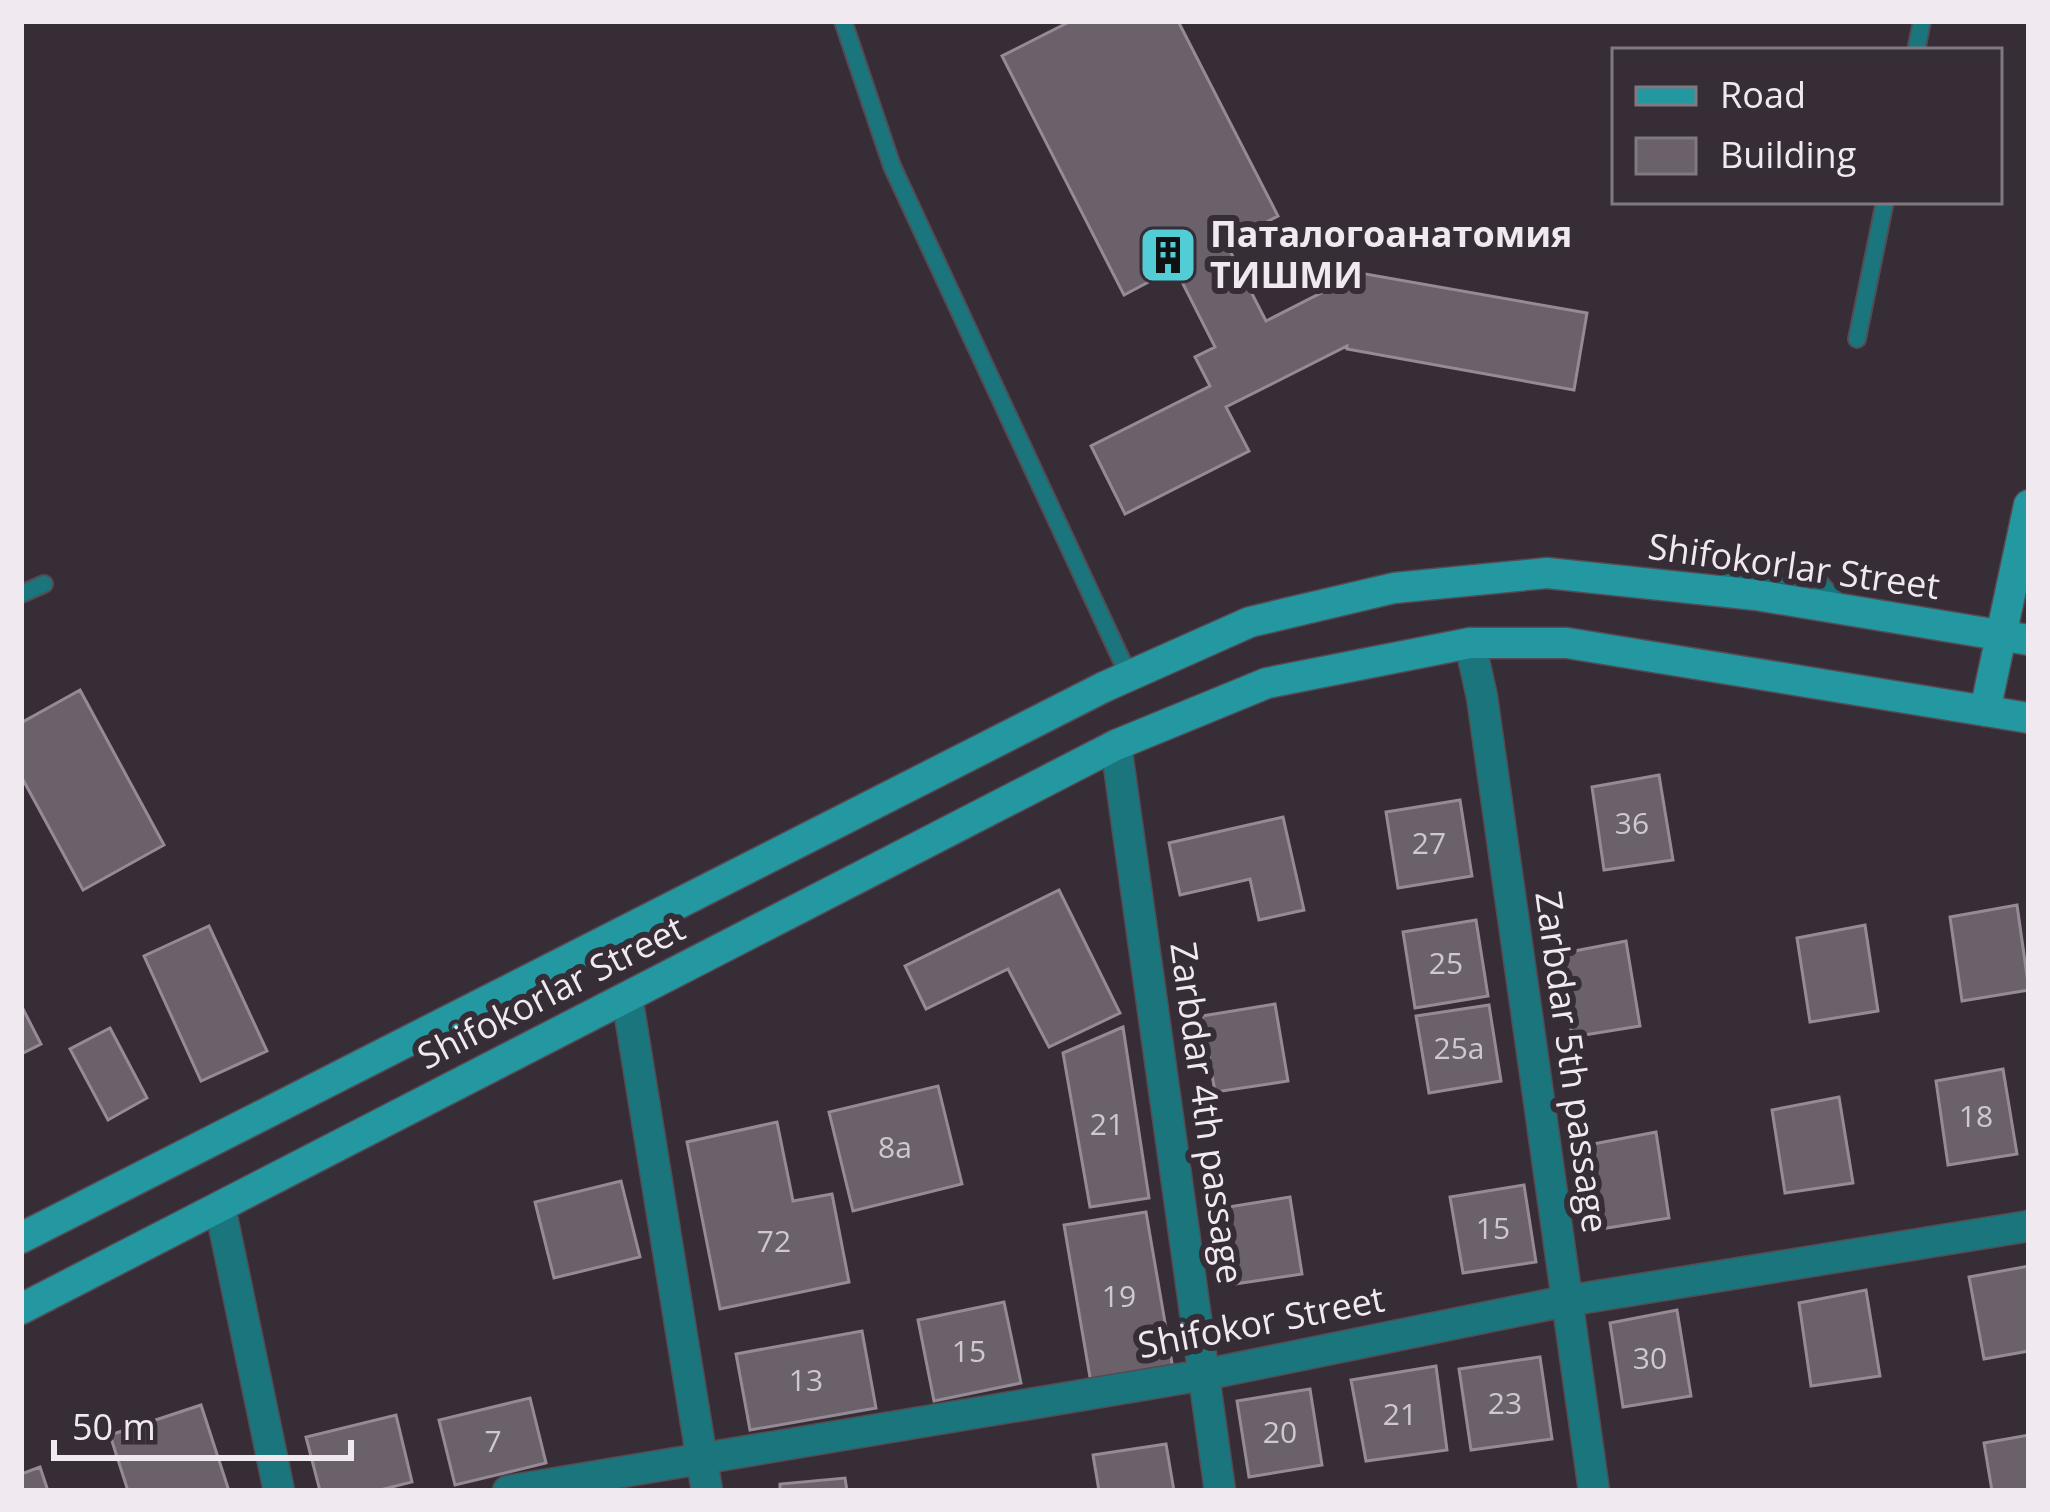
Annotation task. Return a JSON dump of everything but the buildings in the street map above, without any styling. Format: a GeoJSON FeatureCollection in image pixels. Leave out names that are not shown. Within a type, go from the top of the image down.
{"type":"FeatureCollection","features":[{"type":"Feature","properties":{"kind":"main road"},"geometry":{"type":"LineString","coordinates":[[1985,711],[2014,638],[2029,505]]}},
{"type":"Feature","properties":{"kind":"main road","name":"Shifokorlar Street"},"geometry":{"type":"LineString","coordinates":[[1129,676],[1250,622],[1394,588],[1546,573],[1708,590],[2014,638]]}},
{"type":"Feature","properties":{"kind":"main road"},"geometry":{"type":"LineString","coordinates":[[1116,745],[1267,683],[1470,644],[1567,643],[2029,718]]}},
{"type":"Feature","properties":{"kind":"main road"},"geometry":{"type":"LineString","coordinates":[[21,1238],[1129,676]]}},
{"type":"Feature","properties":{"kind":"main road","name":"Shifokorlar Street"},"geometry":{"type":"LineString","coordinates":[[21,1309],[1116,745]]}},
{"type":"Feature","properties":{"kind":"street","name":"Zarbdar 5th passage"},"geometry":{"type":"LineString","coordinates":[[1470,644],[1482,697],[1594,1491]]}},
{"type":"Feature","properties":{"kind":"street","name":"Zarbdar 4th passage"},"geometry":{"type":"LineString","coordinates":[[1116,745],[1220,1491]]}},
{"type":"Feature","properties":{"kind":"street"},"geometry":{"type":"LineString","coordinates":[[627,997],[704,1476]]}},
{"type":"Feature","properties":{"kind":"street"},"geometry":{"type":"LineString","coordinates":[[220,1207],[279,1491]]}},
{"type":"Feature","properties":{"kind":"street","name":"Shifokor Street"},"geometry":{"type":"LineString","coordinates":[[508,1491],[704,1476],[1566,1301],[2029,1226]]}},
{"type":"Feature","properties":{"kind":"lane"},"geometry":{"type":"LineString","coordinates":[[843,21],[892,166],[1129,676]]}},
{"type":"Feature","properties":{"kind":"lane"},"geometry":{"type":"LineString","coordinates":[[1857,339],[1884,204]]}},
{"type":"Feature","properties":{"kind":"lane"},"geometry":{"type":"LineString","coordinates":[[21,594],[44,584]]}},
{"type":"Feature","properties":{"kind":"place","name":"Паталогоанатомия ТИШМИ"},"geometry":{"type":"Point","coordinates":[1168,255]}}]}
